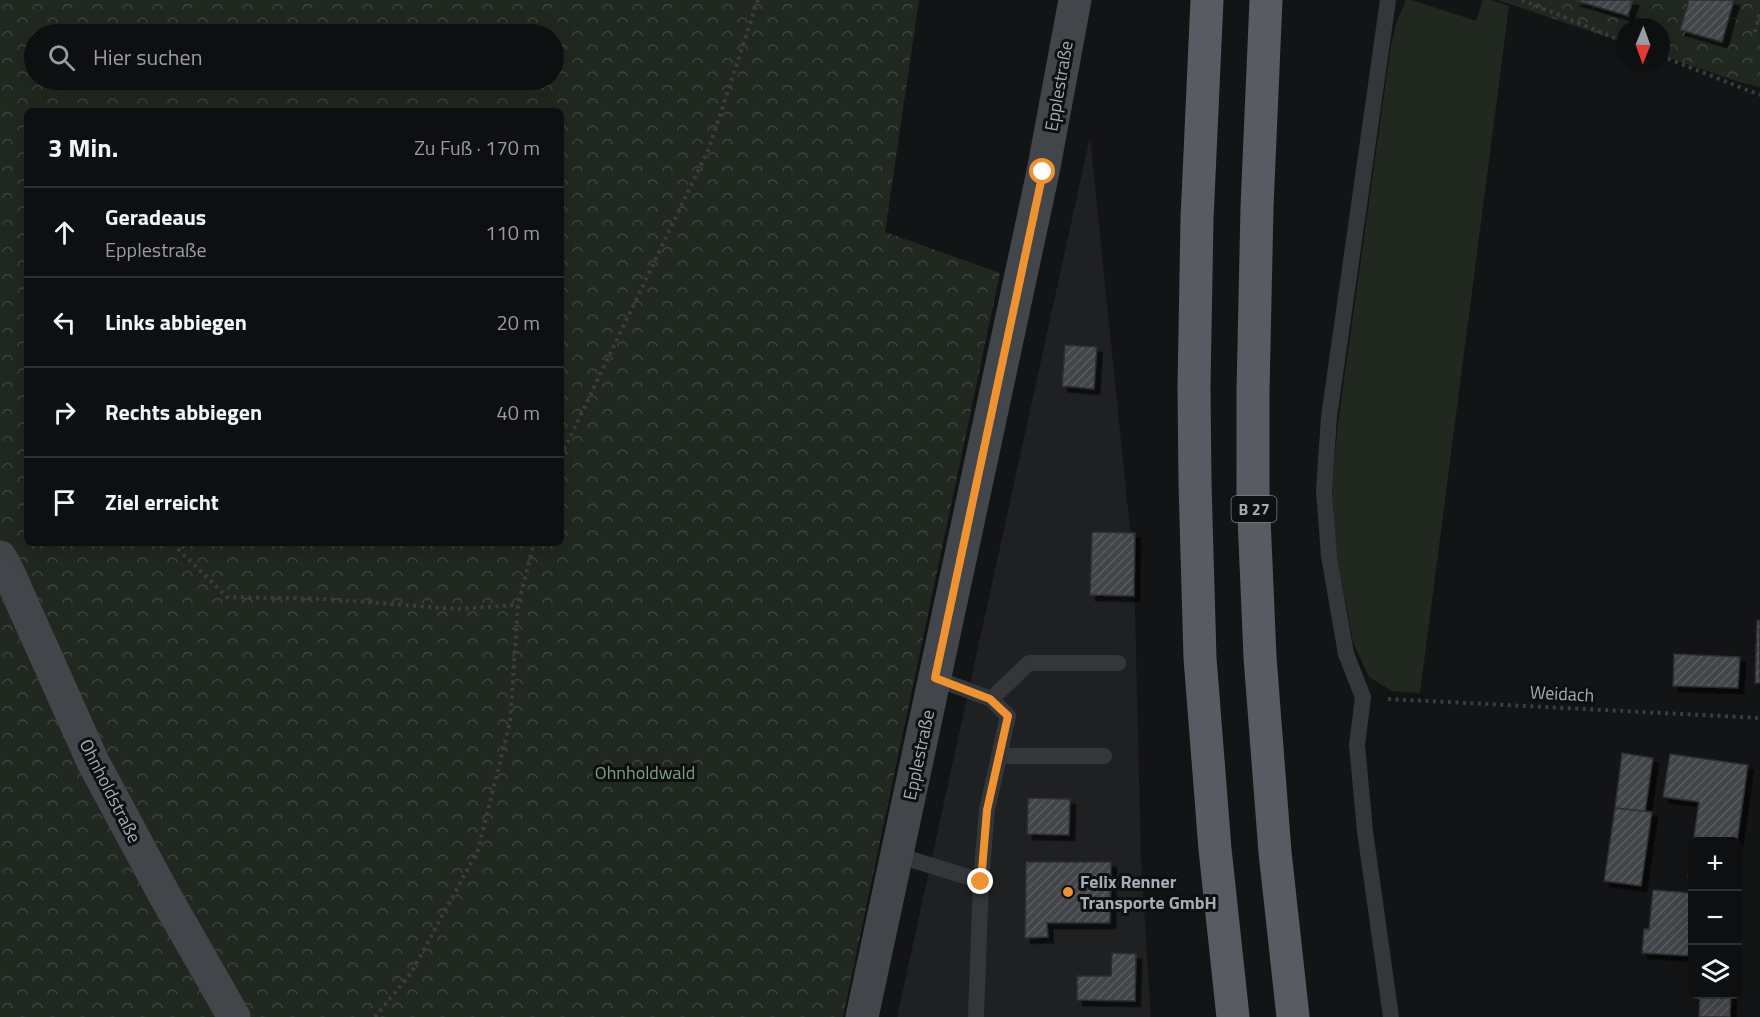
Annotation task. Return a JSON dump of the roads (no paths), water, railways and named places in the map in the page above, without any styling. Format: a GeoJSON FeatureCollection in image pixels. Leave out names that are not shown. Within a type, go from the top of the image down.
{"type":"FeatureCollection","features":[{"type":"Feature","properties":{"kind":"highway"},"geometry":{"type":"LineString","coordinates":[[1207,0],[1197,243],[1195,483],[1200,658],[1215,849],[1233,1017]]}},
{"type":"Feature","properties":{"kind":"highway","name":"B 27"},"geometry":{"type":"LineString","coordinates":[[1266,0],[1256,253],[1253,494],[1261,668],[1275,852],[1293,1017]]}},
{"type":"Feature","properties":{"kind":"main road","name":"Epplestraße"},"geometry":{"type":"LineString","coordinates":[[862,1017],[1043,172],[1075,0]]}},
{"type":"Feature","properties":{"kind":"main road","name":"Ohnholdstraße"},"geometry":{"type":"LineString","coordinates":[[0,557],[40,640],[93,762],[165,896],[234,1017]]}},
{"type":"Feature","properties":{"kind":"lane"},"geometry":{"type":"LineString","coordinates":[[1388,0],[1329,417],[1324,490],[1329,556],[1346,654],[1363,697],[1356,745],[1365,831],[1391,1017]]}},
{"type":"Feature","properties":{"kind":"lane"},"geometry":{"type":"LineString","coordinates":[[990,699],[1029,663],[1118,663]]}},
{"type":"Feature","properties":{"kind":"lane"},"geometry":{"type":"LineString","coordinates":[[935,678],[990,699],[1008,716],[987,810],[981,882],[976,1017]]}},
{"type":"Feature","properties":{"kind":"lane"},"geometry":{"type":"LineString","coordinates":[[999,756],[1104,756]]}},
{"type":"Feature","properties":{"kind":"lane"},"geometry":{"type":"LineString","coordinates":[[897,855],[981,882]]}},
{"type":"Feature","properties":{"kind":"place","name":"Felix Renner Transporte GmbH"},"geometry":{"type":"Point","coordinates":[1068,892]}},
{"type":"Feature","properties":{"kind":"park label","name":"Ohnholdwald"},"geometry":{"type":"Point","coordinates":[645,773]}}]}
